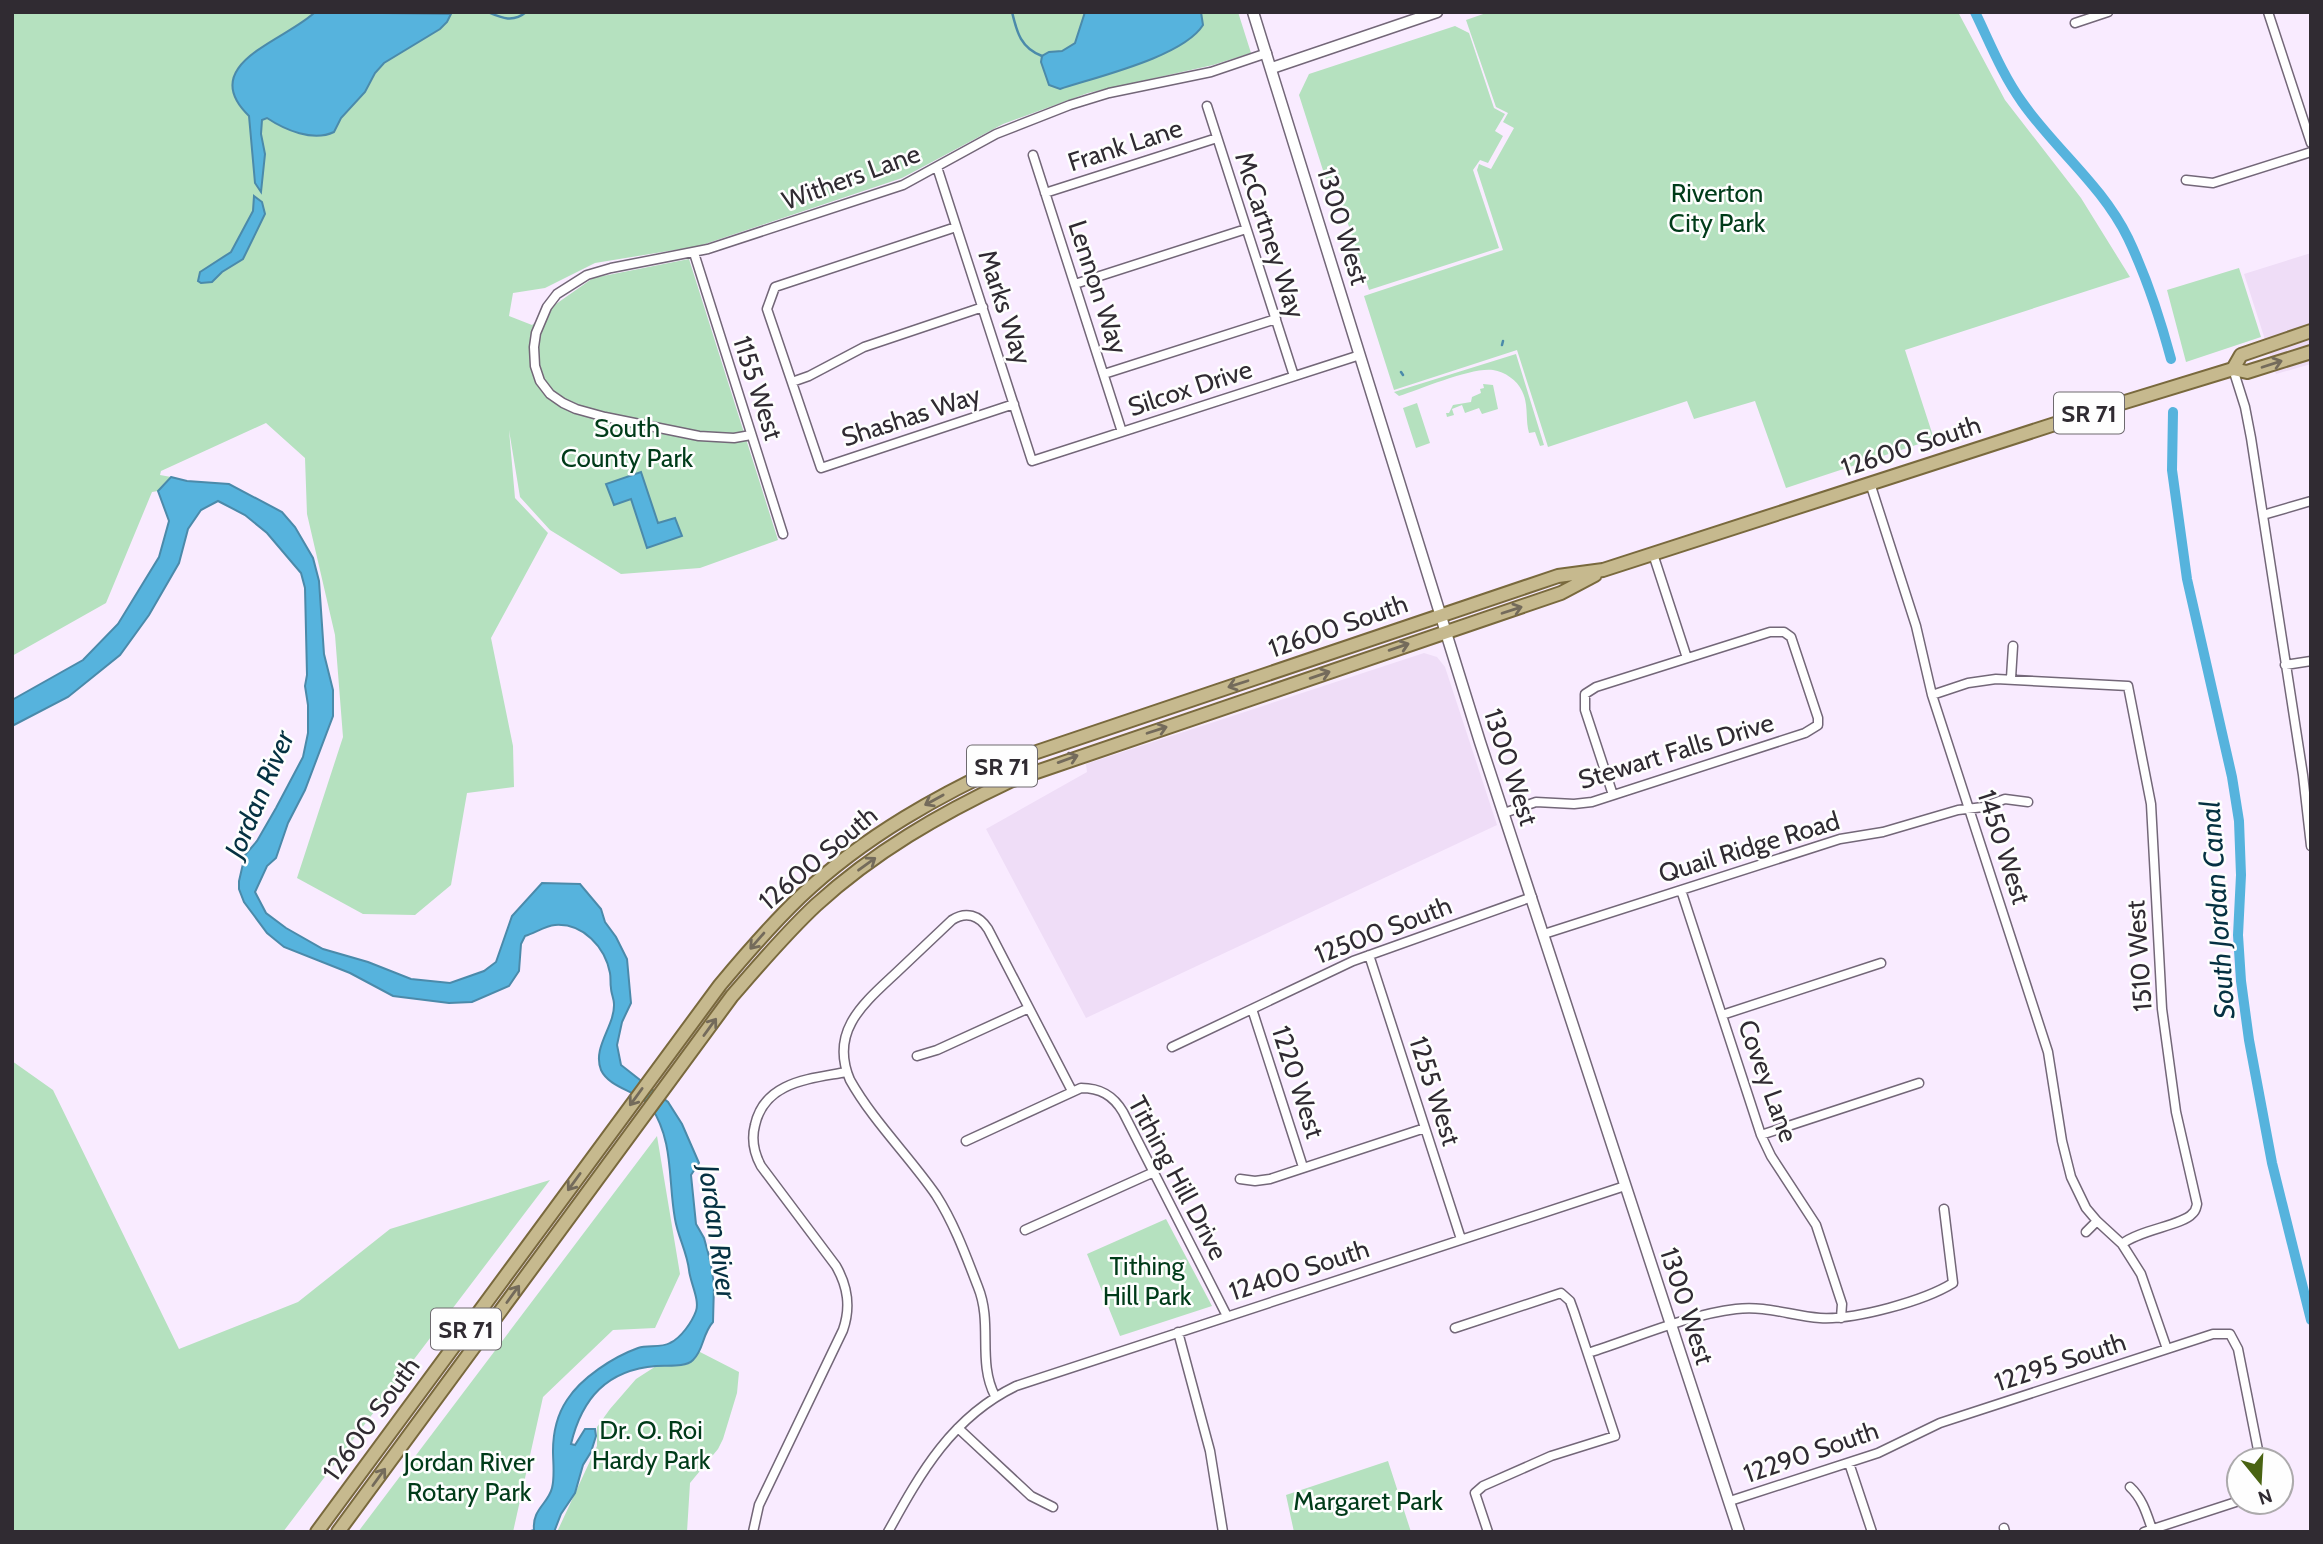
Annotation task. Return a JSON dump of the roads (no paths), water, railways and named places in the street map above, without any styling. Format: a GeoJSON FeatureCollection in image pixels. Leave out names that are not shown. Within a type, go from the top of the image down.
{"type":"FeatureCollection","features":[{"type":"Feature","properties":{"kind":"main road","name":"12600 South"},"geometry":{"type":"LineString","coordinates":[[2233,369],[2241,355],[2311,331]]}},
{"type":"Feature","properties":{"kind":"main road","name":"12600 South"},"geometry":{"type":"LineString","coordinates":[[317,1532],[720,985],[765,932],[801,896],[848,857],[933,800],[1022,757],[1558,576],[1603,570],[2233,369],[2247,372],[2311,352]]}},
{"type":"Feature","properties":{"kind":"main road","name":"12600 South"},"geometry":{"type":"LineString","coordinates":[[338,1532],[732,996],[780,941],[818,904],[857,872],[904,837],[952,808],[1010,780],[1562,593],[1603,570]]}},
{"type":"Feature","properties":{"kind":"street","name":"1300 West"},"geometry":{"type":"LineString","coordinates":[[1253,12],[1504,813],[1740,1532]]}},
{"type":"Feature","properties":{"kind":"street"},"geometry":{"type":"LineString","coordinates":[[1272,68],[1437,12]]}},
{"type":"Feature","properties":{"kind":"street"},"geometry":{"type":"LineString","coordinates":[[2075,23],[2108,12]]}},
{"type":"Feature","properties":{"kind":"street"},"geometry":{"type":"LineString","coordinates":[[2268,12],[2311,142]]}},
{"type":"Feature","properties":{"kind":"street","name":"Withers Lane"},"geometry":{"type":"LineString","coordinates":[[751,435],[734,438],[699,436],[605,417],[563,403],[550,394],[540,381],[535,366],[534,347],[540,320],[557,294],[587,275],[694,253],[903,186],[996,134],[1070,105],[1109,93],[1211,72],[1266,53]]}},
{"type":"Feature","properties":{"kind":"street","name":"McCartney Way"},"geometry":{"type":"LineString","coordinates":[[1207,106],[1294,376]]}},
{"type":"Feature","properties":{"kind":"street","name":"Frank Lane"},"geometry":{"type":"LineString","coordinates":[[1045,193],[1217,138]]}},
{"type":"Feature","properties":{"kind":"street"},"geometry":{"type":"LineString","coordinates":[[2186,180],[2213,183],[2311,152]]}},
{"type":"Feature","properties":{"kind":"street","name":"Lennon Way"},"geometry":{"type":"LineString","coordinates":[[1033,155],[1122,432]]}},
{"type":"Feature","properties":{"kind":"street","name":"Marks Way"},"geometry":{"type":"LineString","coordinates":[[937,167],[1032,461]]}},
{"type":"Feature","properties":{"kind":"street"},"geometry":{"type":"LineString","coordinates":[[957,227],[775,287],[768,309],[792,382],[864,347],[982,307]]}},
{"type":"Feature","properties":{"kind":"street"},"geometry":{"type":"LineString","coordinates":[[1075,285],[1247,229]]}},
{"type":"Feature","properties":{"kind":"street","name":"1155 West"},"geometry":{"type":"LineString","coordinates":[[694,253],[783,534]]}},
{"type":"Feature","properties":{"kind":"street"},"geometry":{"type":"LineString","coordinates":[[1104,374],[1276,319]]}},
{"type":"Feature","properties":{"kind":"street","name":"Silcox Drive"},"geometry":{"type":"LineString","coordinates":[[1032,461],[1360,355]]}},
{"type":"Feature","properties":{"kind":"street"},"geometry":{"type":"LineString","coordinates":[[2233,369],[2248,418],[2303,775],[2311,846]]}},
{"type":"Feature","properties":{"kind":"street","name":"Shashas Way"},"geometry":{"type":"LineString","coordinates":[[792,382],[821,468],[1014,404]]}},
{"type":"Feature","properties":{"kind":"street","name":"1450 West"},"geometry":{"type":"LineString","coordinates":[[1870,484],[1916,626],[1932,695],[2048,1052],[2062,1141],[2071,1177],[2086,1208],[2122,1244],[2141,1274],[2167,1349]]}},
{"type":"Feature","properties":{"kind":"street"},"geometry":{"type":"LineString","coordinates":[[2263,515],[2311,501]]}},
{"type":"Feature","properties":{"kind":"street"},"geometry":{"type":"LineString","coordinates":[[1613,795],[1585,710],[1586,694],[1596,687],[1687,658],[1653,554]]}},
{"type":"Feature","properties":{"kind":"street","name":"Stewart Falls Drive"},"geometry":{"type":"LineString","coordinates":[[1504,813],[1536,802],[1580,804],[1613,795],[1805,733],[1818,724],[1818,715],[1795,644],[1784,632],[1770,632],[1687,658]]}},
{"type":"Feature","properties":{"kind":"street"},"geometry":{"type":"LineString","coordinates":[[1932,695],[1982,680],[2011,678],[2013,646]]}},
{"type":"Feature","properties":{"kind":"street"},"geometry":{"type":"LineString","coordinates":[[2285,665],[2311,661]]}},
{"type":"Feature","properties":{"kind":"street","name":"1510 West"},"geometry":{"type":"LineString","coordinates":[[2011,678],[2128,686],[2151,804],[2162,1009],[2176,1112],[2197,1197],[2195,1210],[2188,1218],[2131,1236],[2122,1244]]}},
{"type":"Feature","properties":{"kind":"street","name":"Quail Ridge Road"},"geometry":{"type":"LineString","coordinates":[[1544,934],[1840,839],[1893,830],[2006,799],[2028,802]]}},
{"type":"Feature","properties":{"kind":"street","name":"Covey Lane"},"geometry":{"type":"LineString","coordinates":[[1681,890],[1762,1135],[1771,1156],[1816,1225],[1842,1304],[1841,1318]]}},
{"type":"Feature","properties":{"kind":"street","name":"12500 South"},"geometry":{"type":"LineString","coordinates":[[1172,1047],[1369,955],[1532,897]]}},
{"type":"Feature","properties":{"kind":"street"},"geometry":{"type":"LineString","coordinates":[[966,1141],[1072,1091],[985,923],[967,914],[951,920],[861,1006],[846,1035],[844,1051],[846,1072],[854,1087],[935,1194],[953,1227],[982,1297],[986,1323],[986,1374],[995,1396]]}},
{"type":"Feature","properties":{"kind":"street","name":"1255 West"},"geometry":{"type":"LineString","coordinates":[[1369,955],[1461,1240]]}},
{"type":"Feature","properties":{"kind":"street"},"geometry":{"type":"LineString","coordinates":[[1722,1015],[1881,963]]}},
{"type":"Feature","properties":{"kind":"street"},"geometry":{"type":"LineString","coordinates":[[917,1056],[937,1050],[1029,1008]]}},
{"type":"Feature","properties":{"kind":"street","name":"1220 West"},"geometry":{"type":"LineString","coordinates":[[1252,1009],[1303,1167]]}},
{"type":"Feature","properties":{"kind":"street"},"geometry":{"type":"LineString","coordinates":[[752,1532],[759,1505],[843,1330],[848,1305],[846,1289],[836,1266],[761,1166],[755,1151],[753,1131],[760,1110],[775,1092],[797,1082],[846,1072]]}},
{"type":"Feature","properties":{"kind":"street"},"geometry":{"type":"LineString","coordinates":[[1762,1135],[1919,1083]]}},
{"type":"Feature","properties":{"kind":"street","name":"Tithing Hill Drive"},"geometry":{"type":"LineString","coordinates":[[1072,1091],[1081,1088],[1097,1089],[1116,1101],[1227,1316]]}},
{"type":"Feature","properties":{"kind":"street"},"geometry":{"type":"LineString","coordinates":[[1240,1179],[1270,1179],[1425,1128]]}},
{"type":"Feature","properties":{"kind":"street"},"geometry":{"type":"LineString","coordinates":[[1025,1230],[1154,1172]]}},
{"type":"Feature","properties":{"kind":"street","name":"12400 South"},"geometry":{"type":"LineString","coordinates":[[888,1532],[919,1474],[958,1428],[995,1396],[1037,1378],[1625,1186]]}},
{"type":"Feature","properties":{"kind":"street"},"geometry":{"type":"LineString","coordinates":[[1588,1353],[1671,1326],[1739,1308],[1841,1318],[1868,1314],[1937,1291],[1953,1283],[1944,1209]]}},
{"type":"Feature","properties":{"kind":"street"},"geometry":{"type":"LineString","coordinates":[[2086,1233],[2097,1221]]}},
{"type":"Feature","properties":{"kind":"street"},"geometry":{"type":"LineString","coordinates":[[1455,1328],[1561,1293],[1570,1301],[1615,1436],[1551,1456],[1483,1486],[1475,1493],[1488,1532]]}},
{"type":"Feature","properties":{"kind":"street"},"geometry":{"type":"LineString","coordinates":[[1178,1332],[1215,1472],[1223,1532]]}},
{"type":"Feature","properties":{"kind":"street","name":"12295 South"},"geometry":{"type":"LineString","coordinates":[[1905,1440],[1940,1423],[2213,1334],[2230,1334],[2238,1349],[2257,1446]]}},
{"type":"Feature","properties":{"kind":"street"},"geometry":{"type":"LineString","coordinates":[[958,1428],[1031,1496],[1054,1507]]}},
{"type":"Feature","properties":{"kind":"street","name":"12290 South"},"geometry":{"type":"LineString","coordinates":[[1730,1501],[1849,1463],[1905,1440]]}},
{"type":"Feature","properties":{"kind":"street"},"geometry":{"type":"LineString","coordinates":[[1849,1463],[1872,1532]]}},
{"type":"Feature","properties":{"kind":"street"},"geometry":{"type":"LineString","coordinates":[[2130,1488],[2144,1505],[2150,1531],[2225,1506]]}},
{"type":"Feature","properties":{"kind":"water"},"geometry":{"type":"Polygon","coordinates":[[[315,12],[451,14],[440,29],[384,63],[365,92],[341,118],[334,132],[308,135],[282,127],[267,118],[262,120],[261,134],[265,154],[261,192],[255,183],[249,116],[235,98],[233,82],[239,68],[251,55],[315,12]]]}},
{"type":"Feature","properties":{"kind":"water"},"geometry":{"type":"Polygon","coordinates":[[[1085,12],[1201,12],[1203,25],[1177,47],[1138,64],[1060,89],[1049,85],[1041,62],[1042,56],[1049,52],[1062,51],[1075,43],[1085,12]]]}},
{"type":"Feature","properties":{"kind":"water"},"geometry":{"type":"Polygon","coordinates":[[[254,196],[262,202],[265,214],[243,259],[212,282],[201,283],[198,281],[200,272],[231,252],[253,211],[254,196]]]}},
{"type":"Feature","properties":{"kind":"water"},"geometry":{"type":"Polygon","coordinates":[[[641,472],[658,523],[675,518],[682,536],[647,548],[631,499],[614,505],[606,484],[641,472]]]}},
{"type":"Feature","properties":{"kind":"water"},"geometry":{"type":"Polygon","coordinates":[[[171,477],[229,484],[282,512],[295,527],[313,558],[319,581],[324,654],[333,690],[333,716],[276,858],[267,866],[255,892],[266,913],[323,949],[368,962],[411,979],[450,983],[484,971],[496,962],[512,916],[542,883],[580,884],[601,909],[605,922],[627,959],[631,1003],[622,1022],[617,1045],[621,1065],[668,1102],[682,1124],[699,1163],[691,1175],[696,1224],[704,1238],[714,1284],[713,1322],[697,1356],[690,1363],[656,1366],[624,1373],[610,1380],[590,1400],[582,1413],[571,1444],[575,1445],[585,1429],[595,1429],[596,1436],[583,1465],[575,1493],[561,1514],[554,1532],[527,1532],[534,1530],[535,1517],[552,1488],[555,1431],[567,1400],[589,1376],[618,1357],[638,1348],[666,1345],[674,1341],[689,1325],[697,1307],[675,1219],[667,1147],[658,1120],[646,1102],[611,1082],[601,1070],[599,1053],[614,1004],[607,963],[598,946],[583,932],[565,925],[551,926],[525,936],[521,944],[519,971],[509,986],[472,1002],[449,1003],[393,996],[350,973],[284,947],[267,933],[244,902],[239,881],[245,855],[257,841],[303,757],[308,733],[305,588],[301,573],[267,533],[245,515],[218,501],[201,510],[188,529],[179,563],[149,615],[120,655],[68,697],[12,726],[12,700],[83,660],[118,624],[159,557],[169,521],[158,491],[171,477]]]}},
{"type":"Feature","properties":{"kind":"waterway"},"geometry":{"type":"LineString","coordinates":[[488,12],[503,18],[517,17],[526,12]]}},
{"type":"Feature","properties":{"kind":"waterway"},"geometry":{"type":"LineString","coordinates":[[1012,12],[1021,39],[1029,49],[1042,56]]}},
{"type":"Feature","properties":{"kind":"waterway","name":"South Jordan Canal"},"geometry":{"type":"LineString","coordinates":[[1975,12],[2002,69],[2022,102],[2092,184],[2128,238],[2147,282],[2171,359]]}},
{"type":"Feature","properties":{"kind":"waterway"},"geometry":{"type":"LineString","coordinates":[[1502,345],[1503,341]]}},
{"type":"Feature","properties":{"kind":"waterway","name":"South Jordan Canal"},"geometry":{"type":"LineString","coordinates":[[2173,412],[2172,470],[2187,579],[2232,777],[2239,821],[2241,875],[2238,935],[2249,1040],[2272,1163],[2311,1320]]}},
{"type":"Feature","properties":{"kind":"park label","name":"Riverton City Park"},"geometry":{"type":"Point","coordinates":[1717,208]}},
{"type":"Feature","properties":{"kind":"park label","name":"South County Park"},"geometry":{"type":"Point","coordinates":[627,443]}},
{"type":"Feature","properties":{"kind":"park label","name":"Tithing Hill Park"},"geometry":{"type":"Point","coordinates":[1147,1281]}},
{"type":"Feature","properties":{"kind":"park label","name":"Dr. O. Roi Hardy Park"},"geometry":{"type":"Point","coordinates":[651,1445]}},
{"type":"Feature","properties":{"kind":"park label","name":"Jordan River Rotary Park"},"geometry":{"type":"Point","coordinates":[469,1477]}},
{"type":"Feature","properties":{"kind":"park label","name":"Margaret Park"},"geometry":{"type":"Point","coordinates":[1368,1501]}},
{"type":"Feature","properties":{"kind":"water label","name":"Jordan River"},"geometry":{"type":"Point","coordinates":[259,794]}},
{"type":"Feature","properties":{"kind":"water label","name":"Jordan River"},"geometry":{"type":"Point","coordinates":[718,1232]}}]}
